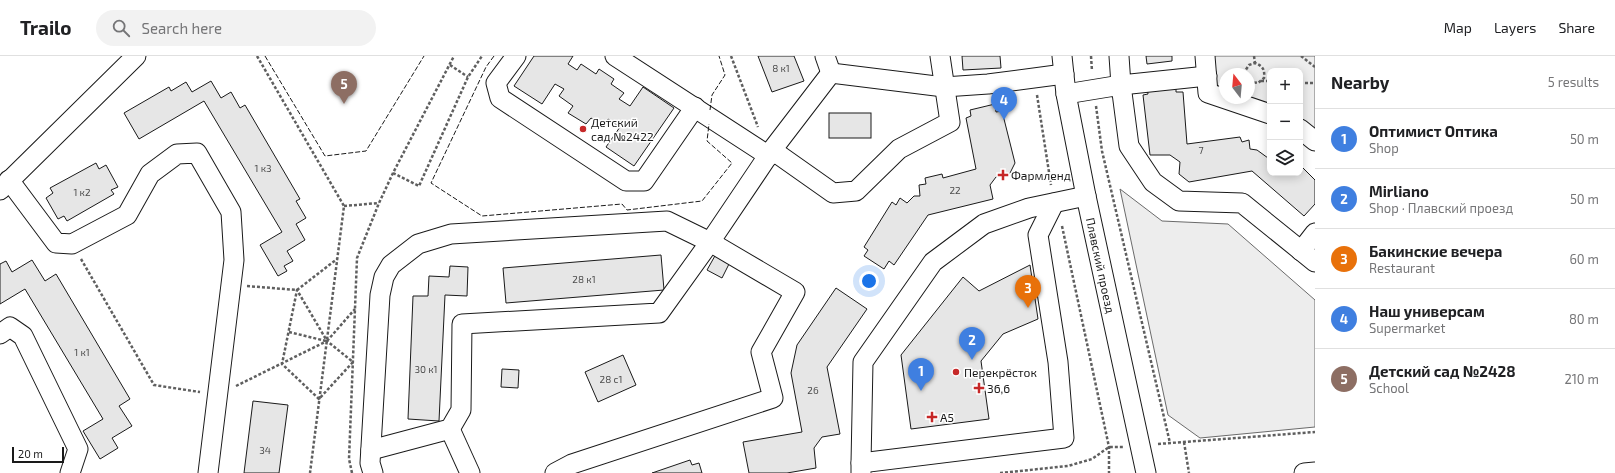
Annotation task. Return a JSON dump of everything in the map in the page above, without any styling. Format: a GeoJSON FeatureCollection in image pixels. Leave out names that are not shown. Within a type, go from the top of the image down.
{"type":"FeatureCollection","features":[{"type":"Feature","properties":{"kind":"street"},"geometry":{"type":"LineString","coordinates":[[136,56],[5,185],[56,243],[72,244],[127,215],[150,174],[177,154],[197,153],[231,212],[234,260],[208,473]]}},
{"type":"Feature","properties":{"kind":"street"},"geometry":{"type":"LineString","coordinates":[[516,56],[496,83],[500,98],[626,181],[644,181],[694,107]]}},
{"type":"Feature","properties":{"kind":"street"},"geometry":{"type":"LineString","coordinates":[[615,56],[833,193],[856,191],[900,149],[950,122],[940,56]]}},
{"type":"Feature","properties":{"kind":"street"},"geometry":{"type":"LineString","coordinates":[[1119,56],[1121,85],[1129,146],[1153,182],[1179,201],[1242,204],[1308,256],[1315,233]]}},
{"type":"Feature","properties":{"kind":"street"},"geometry":{"type":"LineString","coordinates":[[1205,56],[1208,92],[1267,113]]}},
{"type":"Feature","properties":{"kind":"street"},"geometry":{"type":"LineString","coordinates":[[371,450],[450,429],[461,410],[462,324],[659,313],[710,242],[828,65],[944,87],[1035,78],[1063,65]]}},
{"type":"Feature","properties":{"kind":"street","name":"Плавский проезд"},"geometry":{"type":"LineString","coordinates":[[1063,65],[1066,94],[1086,196],[1146,473]]}},
{"type":"Feature","properties":{"kind":"street"},"geometry":{"type":"LineString","coordinates":[[1066,94],[1121,85],[1207,76]]}},
{"type":"Feature","properties":{"kind":"street"},"geometry":{"type":"LineString","coordinates":[[1303,131],[1315,141]]}},
{"type":"Feature","properties":{"kind":"street"},"geometry":{"type":"LineString","coordinates":[[1054,203],[1038,235],[1058,362],[1064,438],[861,468],[863,362],[933,262],[984,224],[1029,208],[1086,196]]}},
{"type":"Feature","properties":{"kind":"street"},"geometry":{"type":"LineString","coordinates":[[372,473],[370,462],[380,295],[384,277],[391,265],[418,244],[451,234],[666,221],[710,242],[795,292],[761,352],[773,398],[572,464],[555,473]]}},
{"type":"Feature","properties":{"kind":"street"},"geometry":{"type":"LineString","coordinates":[[0,334],[10,328],[23,336],[78,449],[70,473]]}},
{"type":"Feature","properties":{"kind":"street"},"geometry":{"type":"LineString","coordinates":[[450,429],[470,473]]}},
{"type":"Feature","properties":{"kind":"street"},"geometry":{"type":"LineString","coordinates":[[1304,473],[1315,472]]}},
{"type":"Feature","properties":{"kind":"path"},"geometry":{"type":"LineString","coordinates":[[257,56],[344,206],[310,473]]}},
{"type":"Feature","properties":{"kind":"path"},"geometry":{"type":"LineString","coordinates":[[393,173],[419,186],[468,77],[482,56]]}},
{"type":"Feature","properties":{"kind":"path"},"geometry":{"type":"LineString","coordinates":[[731,56],[770,153]]}},
{"type":"Feature","properties":{"kind":"path"},"geometry":{"type":"LineString","coordinates":[[1091,56],[1093,90],[1102,151],[1170,443]]}},
{"type":"Feature","properties":{"kind":"path"},"geometry":{"type":"LineString","coordinates":[[1254,56],[1255,63]]}},
{"type":"Feature","properties":{"kind":"path"},"geometry":{"type":"LineString","coordinates":[[1301,56],[1315,67]]}},
{"type":"Feature","properties":{"kind":"path"},"geometry":{"type":"LineString","coordinates":[[1247,68],[1249,65],[1255,63],[1262,66],[1265,72],[1264,78],[1260,81]]}},
{"type":"Feature","properties":{"kind":"path"},"geometry":{"type":"LineString","coordinates":[[450,65],[468,77]]}},
{"type":"Feature","properties":{"kind":"path"},"geometry":{"type":"LineString","coordinates":[[1035,78],[1054,203],[1064,231],[1109,447],[1109,473]]}},
{"type":"Feature","properties":{"kind":"path"},"geometry":{"type":"LineString","coordinates":[[1255,83],[1267,81]]}},
{"type":"Feature","properties":{"kind":"path"},"geometry":{"type":"LineString","coordinates":[[1303,83],[1315,83]]}},
{"type":"Feature","properties":{"kind":"path"},"geometry":{"type":"LineString","coordinates":[[344,206],[378,203]]}},
{"type":"Feature","properties":{"kind":"path"},"geometry":{"type":"LineString","coordinates":[[72,244],[154,385],[218,394],[282,364],[326,341],[355,308]]}},
{"type":"Feature","properties":{"kind":"path"},"geometry":{"type":"LineString","coordinates":[[231,284],[297,290],[337,260]]}},
{"type":"Feature","properties":{"kind":"path"},"geometry":{"type":"LineString","coordinates":[[282,364],[297,290]]}},
{"type":"Feature","properties":{"kind":"path"},"geometry":{"type":"LineString","coordinates":[[297,290],[326,341],[353,362],[319,399]]}},
{"type":"Feature","properties":{"kind":"path"},"geometry":{"type":"LineString","coordinates":[[289,332],[326,341]]}},
{"type":"Feature","properties":{"kind":"path"},"geometry":{"type":"LineString","coordinates":[[282,364],[319,399]]}},
{"type":"Feature","properties":{"kind":"path"},"geometry":{"type":"LineString","coordinates":[[1184,442],[1189,473]]}},
{"type":"Feature","properties":{"kind":"shaded area"},"geometry":{"type":"Polygon","coordinates":[[[1214,56],[1315,56],[1315,132],[1303,122],[1303,68],[1267,68],[1267,105],[1255,100],[1255,68],[1219,68],[1219,90],[1217,89],[1214,56]]]}},
{"type":"Feature","properties":{"kind":"shaded area"},"geometry":{"type":"Polygon","coordinates":[[[1120,189],[1162,221],[1228,224],[1315,300],[1315,427],[1200,438],[1168,415],[1120,189]]]}},
{"type":"Feature","properties":{"kind":"building"},"geometry":{"type":"Polygon","coordinates":[[[534,56],[573,56],[568,64],[577,70],[581,64],[596,74],[599,69],[614,79],[611,84],[624,93],[619,99],[630,106],[643,87],[674,108],[634,166],[606,147],[620,127],[608,119],[604,126],[591,118],[586,124],[568,113],[573,106],[559,96],[564,89],[555,84],[542,104],[514,86],[534,56]]]}},
{"type":"Feature","properties":{"kind":"building"},"geometry":{"type":"Polygon","coordinates":[[[758,56],[794,56],[804,81],[772,92],[758,56]]]}},
{"type":"Feature","properties":{"kind":"building"},"geometry":{"type":"Polygon","coordinates":[[[962,56],[1000,56],[1001,68],[963,70],[962,56]]]}},
{"type":"Feature","properties":{"kind":"building"},"geometry":{"type":"Polygon","coordinates":[[[1146,56],[1172,56],[1172,61],[1147,64],[1146,56]]]}},
{"type":"Feature","properties":{"kind":"building"},"geometry":{"type":"Polygon","coordinates":[[[211,81],[221,98],[231,92],[240,108],[245,105],[300,199],[296,201],[306,218],[296,224],[305,240],[287,251],[293,261],[284,266],[287,271],[278,276],[260,245],[282,232],[204,101],[139,139],[124,113],[169,87],[171,91],[186,82],[192,92],[211,81]]]}},
{"type":"Feature","properties":{"kind":"building"},"geometry":{"type":"Polygon","coordinates":[[[1176,84],[1176,92],[1183,92],[1187,144],[1240,137],[1242,142],[1249,140],[1250,149],[1257,150],[1267,157],[1267,176],[1303,176],[1303,168],[1315,180],[1315,204],[1304,216],[1252,171],[1189,182],[1179,174],[1180,162],[1170,155],[1150,155],[1143,95],[1148,94],[1147,87],[1176,84]]]}},
{"type":"Feature","properties":{"kind":"building"},"geometry":{"type":"Polygon","coordinates":[[[995,104],[996,112],[1002,111],[1015,163],[1010,173],[996,177],[990,185],[993,199],[928,215],[894,265],[889,261],[884,269],[864,256],[868,250],[864,247],[892,202],[896,205],[900,198],[907,203],[914,196],[920,196],[919,185],[926,184],[925,178],[942,174],[943,178],[976,169],[966,118],[971,116],[970,110],[995,104]]]}},
{"type":"Feature","properties":{"kind":"building"},"geometry":{"type":"Polygon","coordinates":[[[829,113],[871,113],[871,138],[829,138],[829,113]]]}},
{"type":"Feature","properties":{"kind":"building"},"geometry":{"type":"Polygon","coordinates":[[[96,163],[99,169],[106,165],[118,187],[111,190],[114,194],[67,221],[64,216],[58,219],[46,198],[53,193],[50,188],[96,163]]]}},
{"type":"Feature","properties":{"kind":"building"},"geometry":{"type":"Polygon","coordinates":[[[716,254],[730,262],[722,278],[707,270],[716,254]]]}},
{"type":"Feature","properties":{"kind":"building"},"geometry":{"type":"Polygon","coordinates":[[[661,255],[664,290],[506,303],[503,268],[661,255]]]}},
{"type":"Feature","properties":{"kind":"building"},"geometry":{"type":"Polygon","coordinates":[[[32,260],[45,281],[56,274],[130,399],[119,406],[132,426],[112,438],[118,448],[100,459],[83,431],[103,419],[25,289],[0,304],[0,264],[6,261],[12,272],[32,260]]]}},
{"type":"Feature","properties":{"kind":"building"},"geometry":{"type":"Polygon","coordinates":[[[1030,265],[1038,319],[1003,334],[981,361],[989,419],[911,429],[901,355],[963,277],[979,291],[1030,265]]]}},
{"type":"Feature","properties":{"kind":"building"},"geometry":{"type":"Polygon","coordinates":[[[450,266],[468,267],[467,296],[445,295],[439,421],[408,419],[413,296],[428,296],[429,276],[449,277],[450,266]]]}},
{"type":"Feature","properties":{"kind":"building"},"geometry":{"type":"Polygon","coordinates":[[[836,288],[867,309],[827,367],[840,434],[822,437],[814,448],[816,468],[787,473],[749,473],[743,442],[802,432],[791,373],[797,345],[836,288]]]}},
{"type":"Feature","properties":{"kind":"building"},"geometry":{"type":"Polygon","coordinates":[[[623,355],[636,385],[598,402],[585,372],[623,355]]]}},
{"type":"Feature","properties":{"kind":"building"},"geometry":{"type":"Polygon","coordinates":[[[502,369],[519,370],[518,388],[501,387],[502,369]]]}},
{"type":"Feature","properties":{"kind":"building"},"geometry":{"type":"Polygon","coordinates":[[[253,401],[288,405],[279,473],[244,473],[253,401]]]}},
{"type":"Feature","properties":{"kind":"building"},"geometry":{"type":"Polygon","coordinates":[[[690,460],[692,465],[699,463],[702,473],[652,473],[690,460]]]}},
{"type":"Feature","properties":{"kind":"fence"},"geometry":{"type":"LineString","coordinates":[[265,56],[325,156],[366,151],[424,56]]}},
{"type":"Feature","properties":{"kind":"fence"},"geometry":{"type":"LineString","coordinates":[[494,56],[486,67],[431,183],[482,216],[622,204],[627,210],[702,201],[732,163],[707,141],[709,124]]}},
{"type":"Feature","properties":{"kind":"fence"},"geometry":{"type":"LineString","coordinates":[[710,110],[712,95],[725,75],[719,56]]}},
{"type":"Feature","properties":{"kind":"place","name":"Детский сад №2428"},"geometry":{"type":"Point","coordinates":[344,104]}},
{"type":"Feature","properties":{"kind":"place","name":"Наш универсам"},"geometry":{"type":"Point","coordinates":[1004,120]}},
{"type":"Feature","properties":{"kind":"place","name":"Детский сад №2422"},"geometry":{"type":"Point","coordinates":[583,129]}},
{"type":"Feature","properties":{"kind":"place","name":"Фармленд"},"geometry":{"type":"Point","coordinates":[1003,175]}},
{"type":"Feature","properties":{"kind":"place","name":"Бакинские вечера"},"geometry":{"type":"Point","coordinates":[1028,308]}},
{"type":"Feature","properties":{"kind":"place","name":"Mirliano"},"geometry":{"type":"Point","coordinates":[972,360]}},
{"type":"Feature","properties":{"kind":"place","name":"Перекрёсток"},"geometry":{"type":"Point","coordinates":[956,372]}},
{"type":"Feature","properties":{"kind":"place","name":"36,6"},"geometry":{"type":"Point","coordinates":[979,388]}},
{"type":"Feature","properties":{"kind":"place","name":"Оптимист Оптика"},"geometry":{"type":"Point","coordinates":[921,391]}},
{"type":"Feature","properties":{"kind":"place","name":"А5"},"geometry":{"type":"Point","coordinates":[932,417]}}]}
